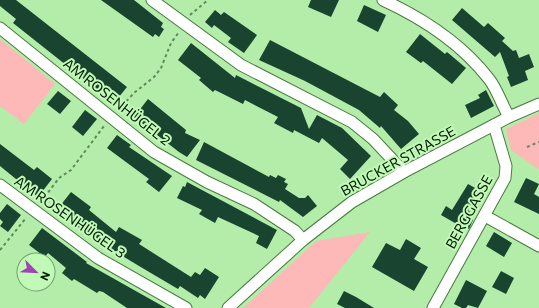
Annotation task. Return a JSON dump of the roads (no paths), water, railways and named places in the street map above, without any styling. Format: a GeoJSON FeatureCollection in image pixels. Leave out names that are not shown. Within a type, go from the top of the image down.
{"type":"FeatureCollection","features":[{"type":"Feature","properties":{"kind":"street"},"geometry":{"type":"LineString","coordinates":[[152,0],[241,65],[352,122],[373,139],[404,172]]}},
{"type":"Feature","properties":{"kind":"street"},"geometry":{"type":"LineString","coordinates":[[382,0],[436,30],[470,58],[490,80],[509,117]]}},
{"type":"Feature","properties":{"kind":"street","name":"AM ROSENHÜGEL 2"},"geometry":{"type":"LineString","coordinates":[[0,28],[154,152],[207,182],[254,204],[295,231],[303,240]]}},
{"type":"Feature","properties":{"kind":"street","name":"BRUCKER STRASSE"},"geometry":{"type":"LineString","coordinates":[[228,308],[303,240],[352,202],[404,172],[509,117],[539,104]]}},
{"type":"Feature","properties":{"kind":"street","name":"BERGGASSE"},"geometry":{"type":"LineString","coordinates":[[433,308],[505,178],[506,166],[494,125]]}},
{"type":"Feature","properties":{"kind":"street","name":"AM ROSENHÜGEL 3"},"geometry":{"type":"LineString","coordinates":[[0,185],[98,258],[186,308]]}},
{"type":"Feature","properties":{"kind":"street"},"geometry":{"type":"LineString","coordinates":[[485,216],[539,246]]}}]}
